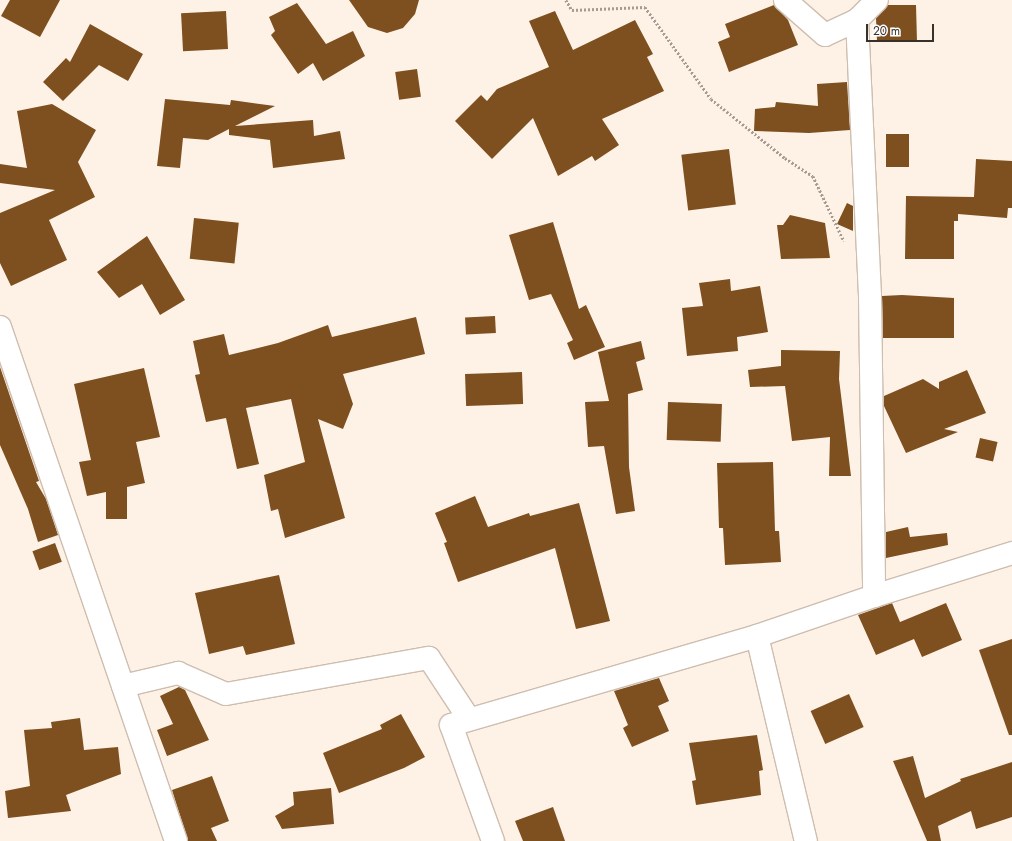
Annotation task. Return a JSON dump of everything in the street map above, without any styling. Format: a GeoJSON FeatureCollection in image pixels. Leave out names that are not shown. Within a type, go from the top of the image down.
{"type":"FeatureCollection","features":[{"type":"Feature","properties":{"kind":"street"},"geometry":{"type":"LineString","coordinates":[[785,0],[825,34],[857,20],[877,0]]}},
{"type":"Feature","properties":{"kind":"street"},"geometry":{"type":"LineString","coordinates":[[857,20],[870,296],[874,596]]}},
{"type":"Feature","properties":{"kind":"street"},"geometry":{"type":"LineString","coordinates":[[0,327],[176,841]]}},
{"type":"Feature","properties":{"kind":"street"},"geometry":{"type":"LineString","coordinates":[[493,841],[451,725],[757,636],[874,596],[1012,553]]}},
{"type":"Feature","properties":{"kind":"street"},"geometry":{"type":"LineString","coordinates":[[757,636],[806,841]]}},
{"type":"Feature","properties":{"kind":"street"},"geometry":{"type":"LineString","coordinates":[[123,686],[178,673],[226,694],[429,658],[469,719]]}},
{"type":"Feature","properties":{"kind":"path"},"geometry":{"type":"LineString","coordinates":[[566,0],[572,10],[645,7],[711,99],[785,158],[814,176],[847,247]]}},
{"type":"Feature","properties":{"kind":"building"},"geometry":{"type":"Polygon","coordinates":[[[10,0],[60,0],[40,37],[1,16],[10,0]]]}},
{"type":"Feature","properties":{"kind":"building"},"geometry":{"type":"Polygon","coordinates":[[[349,0],[419,0],[415,14],[403,28],[387,33],[368,27],[349,0]]]}},
{"type":"Feature","properties":{"kind":"building"},"geometry":{"type":"Polygon","coordinates":[[[297,3],[326,44],[353,31],[365,56],[323,81],[313,63],[298,74],[271,35],[275,31],[269,17],[297,3]]]}},
{"type":"Feature","properties":{"kind":"building"},"geometry":{"type":"Polygon","coordinates":[[[774,5],[788,20],[798,45],[729,72],[718,42],[730,37],[725,24],[774,5]]]}},
{"type":"Feature","properties":{"kind":"building"},"geometry":{"type":"Polygon","coordinates":[[[888,5],[916,5],[917,42],[877,41],[876,18],[888,5]]]}},
{"type":"Feature","properties":{"kind":"building"},"geometry":{"type":"Polygon","coordinates":[[[226,11],[228,49],[183,51],[181,13],[226,11]]]}},
{"type":"Feature","properties":{"kind":"building"},"geometry":{"type":"Polygon","coordinates":[[[555,11],[573,50],[635,20],[653,54],[647,57],[664,91],[602,119],[619,145],[595,161],[592,156],[558,176],[533,118],[492,159],[455,121],[481,95],[487,101],[497,89],[549,67],[529,21],[555,11]]]}},
{"type":"Feature","properties":{"kind":"building"},"geometry":{"type":"Polygon","coordinates":[[[90,24],[143,54],[128,81],[99,65],[63,101],[43,82],[66,58],[70,62],[90,24]]]}},
{"type":"Feature","properties":{"kind":"building"},"geometry":{"type":"Polygon","coordinates":[[[417,69],[421,97],[399,100],[395,72],[417,69]]]}},
{"type":"Feature","properties":{"kind":"building"},"geometry":{"type":"Polygon","coordinates":[[[847,82],[850,130],[809,133],[754,131],[755,109],[775,107],[776,102],[818,106],[817,84],[847,82]]]}},
{"type":"Feature","properties":{"kind":"building"},"geometry":{"type":"Polygon","coordinates":[[[165,99],[230,105],[231,100],[275,106],[235,126],[313,120],[314,136],[340,131],[345,159],[273,168],[270,140],[229,135],[229,129],[208,140],[183,138],[180,168],[157,166],[165,99]]]}},
{"type":"Feature","properties":{"kind":"building"},"geometry":{"type":"Polygon","coordinates":[[[52,104],[96,130],[78,162],[95,197],[49,220],[67,260],[11,286],[0,263],[0,213],[55,190],[0,183],[0,164],[27,168],[17,111],[52,104]]]}},
{"type":"Feature","properties":{"kind":"building"},"geometry":{"type":"Polygon","coordinates":[[[886,134],[909,134],[909,167],[886,167],[886,134]]]}},
{"type":"Feature","properties":{"kind":"building"},"geometry":{"type":"Polygon","coordinates":[[[729,149],[736,205],[688,210],[681,155],[729,149]]]}},
{"type":"Feature","properties":{"kind":"building"},"geometry":{"type":"Polygon","coordinates":[[[976,159],[1012,161],[1012,208],[1008,208],[1007,218],[958,214],[958,221],[954,221],[954,259],[905,259],[906,196],[974,197],[976,159]]]}},
{"type":"Feature","properties":{"kind":"building"},"geometry":{"type":"Polygon","coordinates":[[[847,203],[853,206],[853,231],[837,224],[847,203]]]}},
{"type":"Feature","properties":{"kind":"building"},"geometry":{"type":"Polygon","coordinates":[[[790,215],[825,223],[830,258],[781,259],[777,225],[783,225],[790,215]]]}},
{"type":"Feature","properties":{"kind":"building"},"geometry":{"type":"Polygon","coordinates":[[[194,218],[239,223],[234,263],[190,259],[194,218]]]}},
{"type":"Feature","properties":{"kind":"building"},"geometry":{"type":"Polygon","coordinates":[[[553,222],[579,309],[586,305],[605,347],[574,360],[567,343],[573,340],[551,294],[529,300],[509,235],[553,222]]]}},
{"type":"Feature","properties":{"kind":"building"},"geometry":{"type":"Polygon","coordinates":[[[147,236],[185,300],[160,315],[142,284],[119,298],[97,272],[147,236]]]}},
{"type":"Feature","properties":{"kind":"building"},"geometry":{"type":"Polygon","coordinates":[[[730,279],[731,291],[760,286],[768,332],[737,337],[738,351],[687,356],[682,308],[703,306],[699,283],[730,279]]]}},
{"type":"Feature","properties":{"kind":"building"},"geometry":{"type":"Polygon","coordinates":[[[902,295],[954,298],[954,338],[883,338],[882,296],[902,295]]]}},
{"type":"Feature","properties":{"kind":"building"},"geometry":{"type":"Polygon","coordinates":[[[495,316],[496,333],[466,335],[465,318],[495,316]]]}},
{"type":"Feature","properties":{"kind":"building"},"geometry":{"type":"Polygon","coordinates":[[[416,317],[425,354],[343,374],[353,404],[343,429],[318,419],[345,518],[285,538],[278,509],[271,511],[264,475],[305,462],[291,399],[246,408],[259,464],[237,469],[226,418],[206,422],[195,375],[200,374],[193,341],[224,334],[229,355],[278,343],[328,325],[332,337],[416,317]]]}},
{"type":"Feature","properties":{"kind":"building"},"geometry":{"type":"Polygon","coordinates":[[[641,341],[645,359],[636,362],[643,390],[628,394],[629,467],[635,511],[616,514],[604,446],[588,447],[585,402],[609,401],[598,352],[641,341]]]}},
{"type":"Feature","properties":{"kind":"building"},"geometry":{"type":"Polygon","coordinates":[[[781,350],[840,351],[839,379],[851,476],[829,476],[830,437],[792,441],[785,386],[750,387],[748,370],[781,366],[781,350]]]}},
{"type":"Feature","properties":{"kind":"building"},"geometry":{"type":"Polygon","coordinates":[[[0,367],[39,481],[36,482],[46,499],[58,535],[38,542],[28,509],[0,445],[0,367]]]}},
{"type":"Feature","properties":{"kind":"building"},"geometry":{"type":"Polygon","coordinates":[[[144,368],[160,437],[136,442],[145,483],[127,487],[127,519],[106,519],[106,492],[87,496],[79,462],[91,460],[74,384],[144,368]]]}},
{"type":"Feature","properties":{"kind":"building"},"geometry":{"type":"Polygon","coordinates":[[[967,370],[986,413],[944,429],[958,432],[906,453],[884,406],[884,396],[923,379],[939,389],[939,382],[967,370]]]}},
{"type":"Feature","properties":{"kind":"building"},"geometry":{"type":"Polygon","coordinates":[[[522,372],[523,404],[466,406],[465,374],[522,372]]]}},
{"type":"Feature","properties":{"kind":"building"},"geometry":{"type":"Polygon","coordinates":[[[668,402],[722,404],[721,442],[667,440],[668,402]]]}},
{"type":"Feature","properties":{"kind":"building"},"geometry":{"type":"Polygon","coordinates":[[[980,438],[998,442],[993,462],[976,457],[980,438]]]}},
{"type":"Feature","properties":{"kind":"building"},"geometry":{"type":"Polygon","coordinates":[[[773,462],[775,531],[779,531],[781,562],[725,565],[723,528],[719,528],[717,463],[773,462]]]}},
{"type":"Feature","properties":{"kind":"building"},"geometry":{"type":"Polygon","coordinates":[[[475,496],[488,527],[529,513],[530,516],[579,503],[610,621],[576,629],[555,548],[458,582],[444,543],[447,542],[435,513],[475,496]]]}},
{"type":"Feature","properties":{"kind":"building"},"geometry":{"type":"Polygon","coordinates":[[[908,527],[910,537],[947,533],[948,545],[886,558],[886,532],[908,527]]]}},
{"type":"Feature","properties":{"kind":"building"},"geometry":{"type":"Polygon","coordinates":[[[55,543],[62,562],[39,570],[32,551],[55,543]]]}},
{"type":"Feature","properties":{"kind":"building"},"geometry":{"type":"Polygon","coordinates":[[[279,575],[295,644],[246,655],[243,646],[209,654],[195,593],[279,575]]]}},
{"type":"Feature","properties":{"kind":"building"},"geometry":{"type":"Polygon","coordinates":[[[892,603],[900,622],[946,603],[962,640],[922,657],[914,639],[876,655],[858,615],[892,603]]]}},
{"type":"Feature","properties":{"kind":"building"},"geometry":{"type":"Polygon","coordinates":[[[1012,639],[1012,735],[1009,735],[979,650],[1012,639]]]}},
{"type":"Feature","properties":{"kind":"building"},"geometry":{"type":"Polygon","coordinates":[[[659,678],[669,701],[658,706],[669,731],[632,747],[623,728],[628,725],[614,691],[659,678]]]}},
{"type":"Feature","properties":{"kind":"building"},"geometry":{"type":"Polygon","coordinates":[[[179,687],[185,690],[209,740],[167,756],[157,730],[173,724],[160,696],[179,687]]]}},
{"type":"Feature","properties":{"kind":"building"},"geometry":{"type":"Polygon","coordinates":[[[849,694],[864,727],[825,744],[811,711],[849,694]]]}},
{"type":"Feature","properties":{"kind":"building"},"geometry":{"type":"Polygon","coordinates":[[[401,714],[425,757],[404,768],[339,793],[323,753],[382,729],[380,725],[401,714]]]}},
{"type":"Feature","properties":{"kind":"building"},"geometry":{"type":"Polygon","coordinates":[[[80,718],[84,750],[118,747],[121,774],[66,795],[71,811],[8,818],[5,791],[30,786],[24,730],[52,728],[51,722],[80,718]]]}},
{"type":"Feature","properties":{"kind":"building"},"geometry":{"type":"Polygon","coordinates":[[[757,735],[763,770],[759,771],[761,795],[696,805],[692,781],[696,780],[689,743],[757,735]]]}},
{"type":"Feature","properties":{"kind":"building"},"geometry":{"type":"Polygon","coordinates":[[[913,756],[925,798],[961,781],[960,779],[1012,762],[1012,817],[976,829],[971,811],[938,826],[941,841],[927,841],[893,761],[913,756]]]}},
{"type":"Feature","properties":{"kind":"building"},"geometry":{"type":"Polygon","coordinates":[[[212,776],[229,821],[211,828],[217,841],[188,841],[172,790],[212,776]]]}},
{"type":"Feature","properties":{"kind":"building"},"geometry":{"type":"Polygon","coordinates":[[[331,788],[334,824],[282,829],[275,816],[294,805],[293,792],[331,788]]]}},
{"type":"Feature","properties":{"kind":"building"},"geometry":{"type":"Polygon","coordinates":[[[553,807],[565,841],[523,841],[515,821],[553,807]]]}}]}
